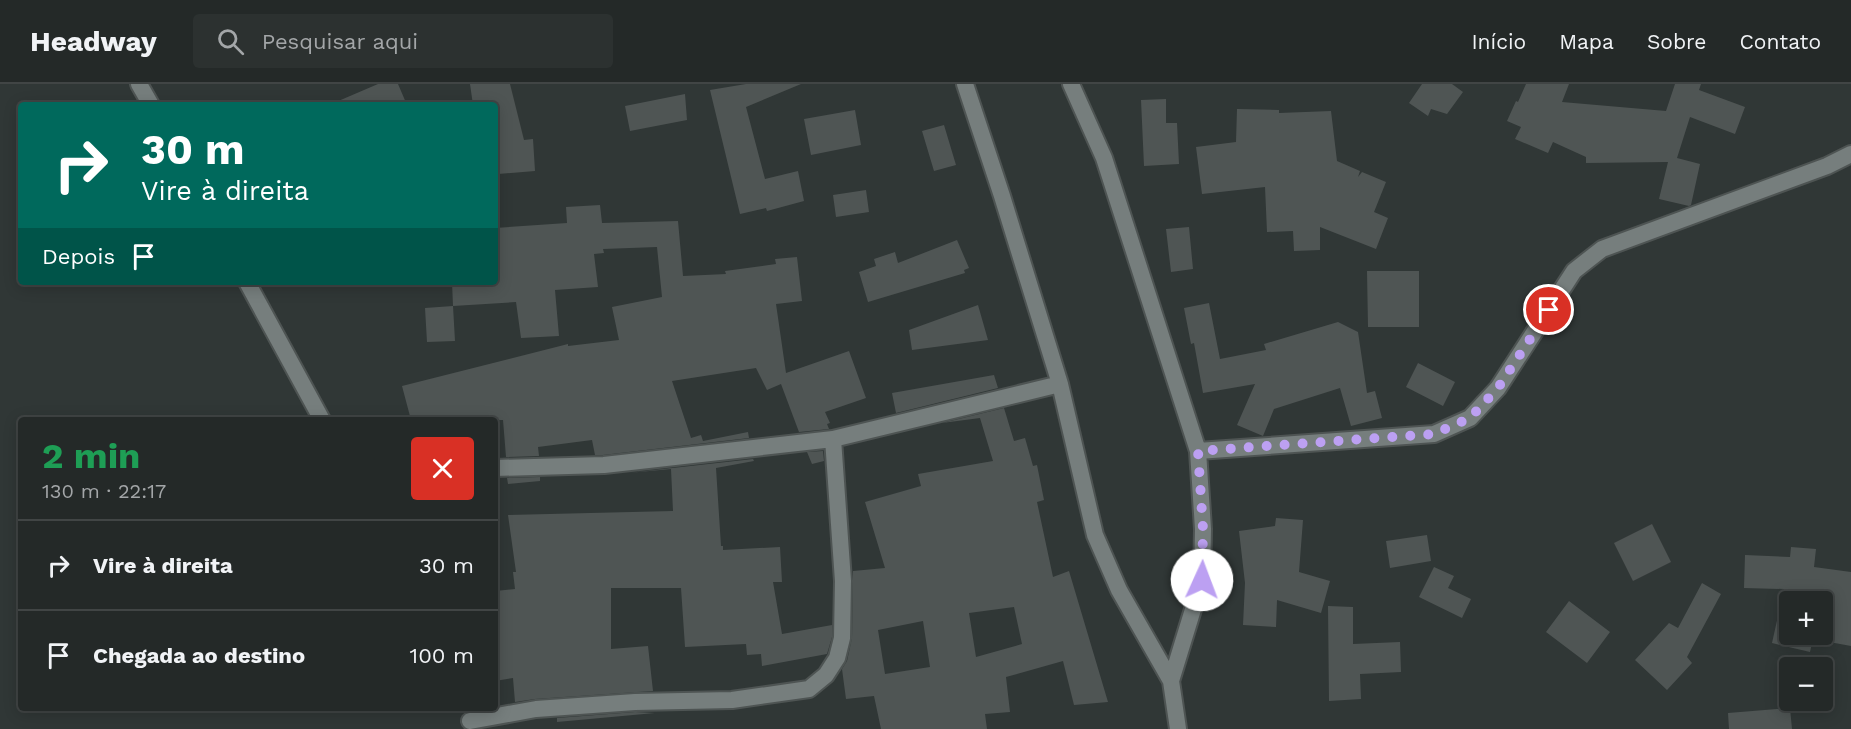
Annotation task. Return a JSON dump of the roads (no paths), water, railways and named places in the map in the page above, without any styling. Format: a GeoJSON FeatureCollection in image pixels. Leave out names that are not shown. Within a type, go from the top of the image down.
{"type":"FeatureCollection","features":[{"type":"Feature","properties":{"kind":"street"},"geometry":{"type":"LineString","coordinates":[[139,84],[149,102]]}},
{"type":"Feature","properties":{"kind":"street"},"geometry":{"type":"LineString","coordinates":[[965,84],[1002,196],[1059,384],[1095,535],[1119,590],[1171,681],[1179,729]]}},
{"type":"Feature","properties":{"kind":"street"},"geometry":{"type":"LineString","coordinates":[[1071,84],[1104,158],[1198,451],[1203,529],[1202,580],[1171,681]]}},
{"type":"Feature","properties":{"kind":"street"},"geometry":{"type":"LineString","coordinates":[[1198,451],[1434,434],[1470,418],[1498,388],[1574,271],[1602,249],[1827,166],[1851,154]]}},
{"type":"Feature","properties":{"kind":"street"},"geometry":{"type":"LineString","coordinates":[[249,285],[320,417]]}},
{"type":"Feature","properties":{"kind":"street"},"geometry":{"type":"LineString","coordinates":[[498,468],[604,465],[833,439],[1059,384]]}},
{"type":"Feature","properties":{"kind":"street"},"geometry":{"type":"LineString","coordinates":[[469,719],[536,709],[635,702],[732,700],[809,689],[826,675],[837,658],[842,638],[843,580],[833,439]]}}]}
